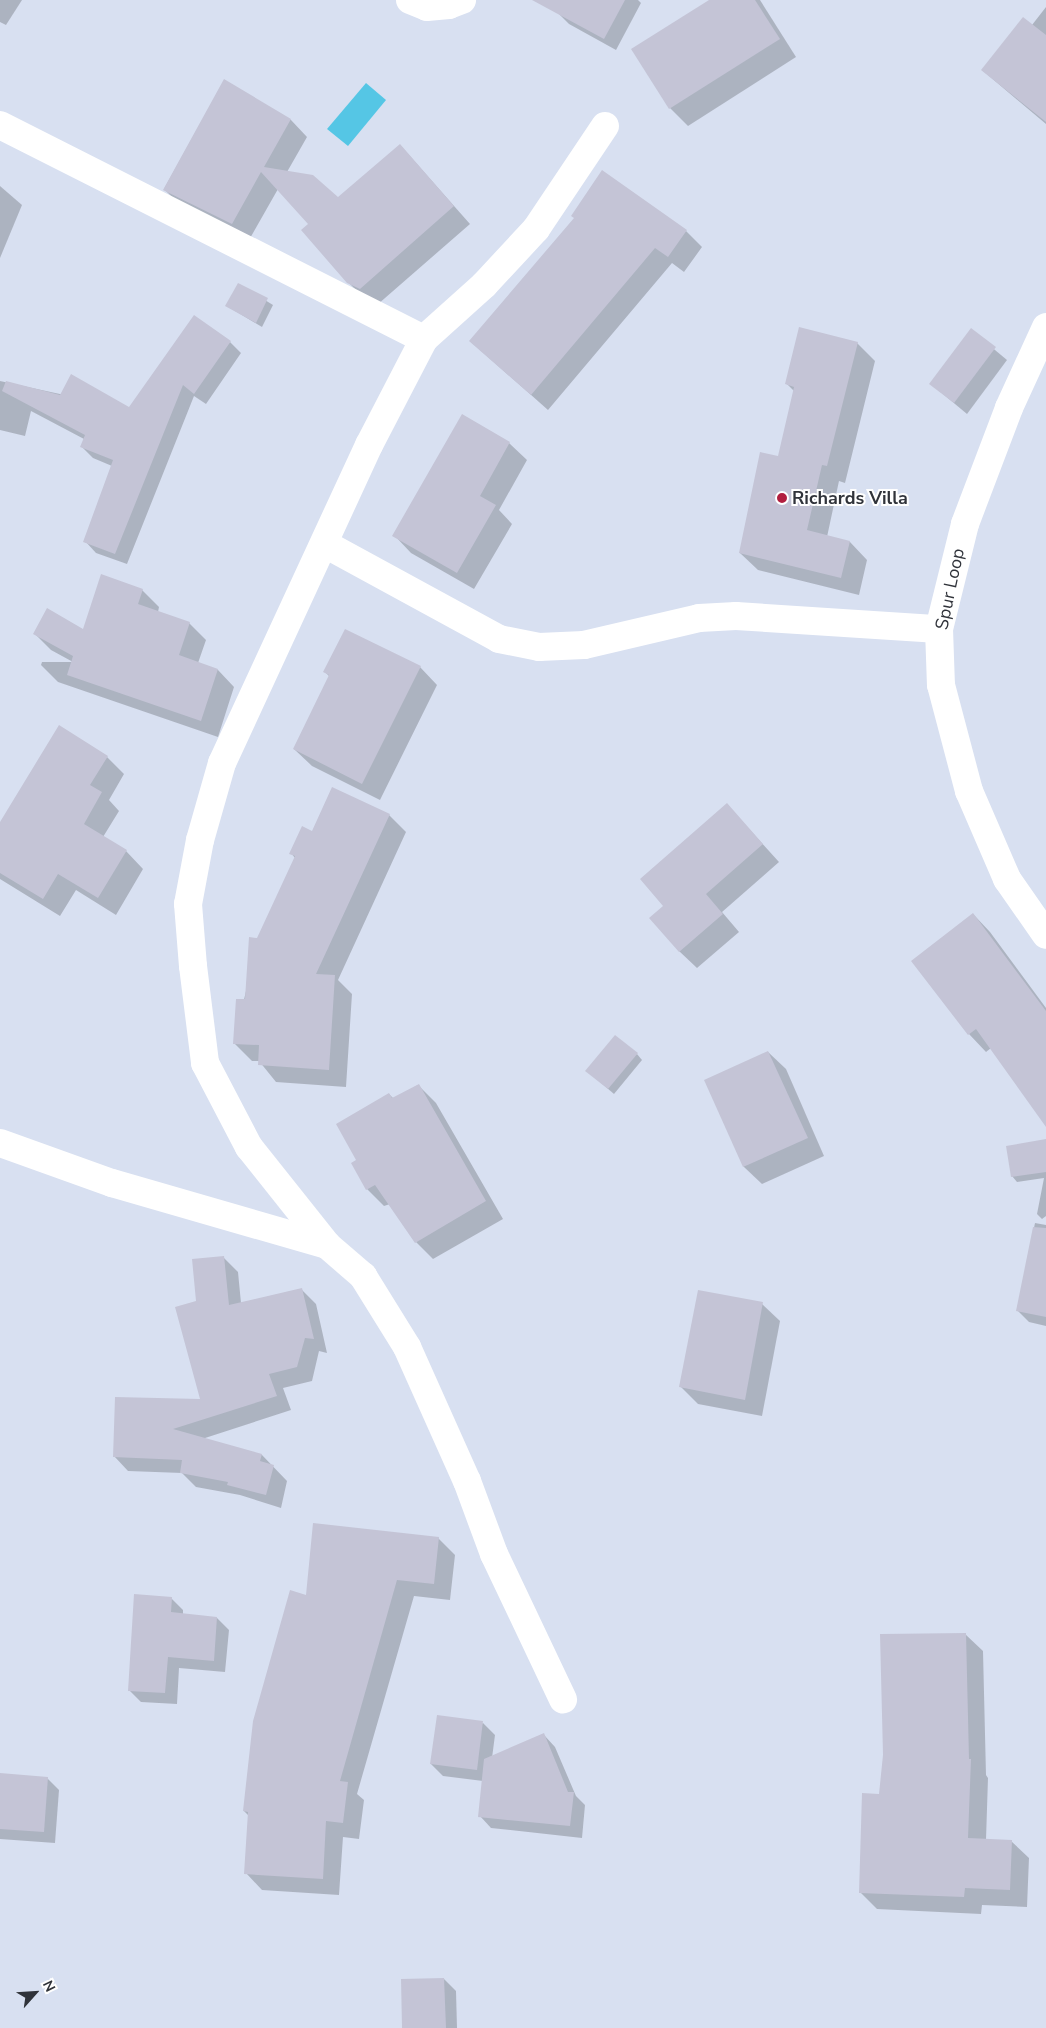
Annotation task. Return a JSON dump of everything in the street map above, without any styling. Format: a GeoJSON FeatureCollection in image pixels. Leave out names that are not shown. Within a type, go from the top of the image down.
{"type":"FeatureCollection","features":[{"type":"Feature","properties":{"kind":"street"},"geometry":{"type":"LineString","coordinates":[[410,0],[427,6],[449,5],[462,0]]}},
{"type":"Feature","properties":{"kind":"street"},"geometry":{"type":"LineString","coordinates":[[0,125],[424,339]]}},
{"type":"Feature","properties":{"kind":"street"},"geometry":{"type":"LineString","coordinates":[[563,1699],[494,1554],[467,1481],[407,1347],[363,1276],[327,1244],[249,1147],[205,1063],[188,904],[200,840],[222,763],[397,388],[424,339],[484,285],[536,230],[605,126]]}},
{"type":"Feature","properties":{"kind":"street","name":"Spur Loop"},"geometry":{"type":"LineString","coordinates":[[1046,327],[1009,408],[965,524],[939,629],[941,685],[970,791],[1007,878],[1046,934]]}},
{"type":"Feature","properties":{"kind":"street"},"geometry":{"type":"LineString","coordinates":[[325,544],[491,636],[539,647],[584,645],[699,618],[736,616],[939,629]]}},
{"type":"Feature","properties":{"kind":"street"},"geometry":{"type":"LineString","coordinates":[[0,1143],[112,1183],[327,1244]]}},
{"type":"Feature","properties":{"kind":"water"},"geometry":{"type":"Polygon","coordinates":[[[366,83],[386,100],[348,146],[327,129],[366,83]]]}},
{"type":"Feature","properties":{"kind":"building"},"geometry":{"type":"Polygon","coordinates":[[[532,0],[625,0],[604,39],[532,0]]]}},
{"type":"Feature","properties":{"kind":"building"},"geometry":{"type":"Polygon","coordinates":[[[709,0],[755,0],[780,39],[669,109],[631,49],[709,0]]]}},
{"type":"Feature","properties":{"kind":"building"},"geometry":{"type":"Polygon","coordinates":[[[1023,17],[1046,35],[1046,122],[981,70],[1023,17]]]}},
{"type":"Feature","properties":{"kind":"building"},"geometry":{"type":"Polygon","coordinates":[[[224,79],[291,119],[264,167],[313,175],[338,197],[400,144],[454,206],[360,289],[347,283],[301,230],[308,224],[261,172],[232,224],[163,190],[224,79]]]}},
{"type":"Feature","properties":{"kind":"building"},"geometry":{"type":"Polygon","coordinates":[[[602,170],[687,230],[668,257],[655,248],[531,395],[469,341],[574,218],[571,216],[602,170]]]}},
{"type":"Feature","properties":{"kind":"building"},"geometry":{"type":"Polygon","coordinates":[[[238,283],[268,298],[256,323],[225,306],[238,283]]]}},
{"type":"Feature","properties":{"kind":"building"},"geometry":{"type":"Polygon","coordinates":[[[194,315],[231,341],[194,394],[183,385],[115,554],[83,542],[113,460],[80,447],[85,435],[2,391],[6,381],[60,395],[71,374],[129,407],[194,315]]]}},
{"type":"Feature","properties":{"kind":"building"},"geometry":{"type":"Polygon","coordinates":[[[799,327],[858,342],[827,466],[822,465],[807,530],[850,541],[841,578],[739,553],[760,452],[778,456],[794,387],[785,384],[799,327]]]}},
{"type":"Feature","properties":{"kind":"building"},"geometry":{"type":"Polygon","coordinates":[[[971,328],[996,347],[954,403],[929,384],[971,328]]]}},
{"type":"Feature","properties":{"kind":"building"},"geometry":{"type":"Polygon","coordinates":[[[462,414],[510,442],[480,496],[496,505],[457,573],[392,536],[462,414]]]}},
{"type":"Feature","properties":{"kind":"building"},"geometry":{"type":"Polygon","coordinates":[[[101,574],[143,589],[138,604],[190,622],[179,655],[218,669],[201,721],[67,675],[73,656],[33,634],[47,608],[83,629],[101,574]]]}},
{"type":"Feature","properties":{"kind":"building"},"geometry":{"type":"Polygon","coordinates":[[[345,629],[421,666],[362,784],[293,749],[329,675],[323,672],[345,629]]]}},
{"type":"Feature","properties":{"kind":"building"},"geometry":{"type":"Polygon","coordinates":[[[59,725],[108,756],[90,785],[102,792],[84,824],[127,850],[98,898],[58,874],[43,899],[0,873],[0,822],[59,725]]]}},
{"type":"Feature","properties":{"kind":"building"},"geometry":{"type":"Polygon","coordinates":[[[332,787],[390,814],[316,974],[335,975],[329,1070],[258,1065],[259,1045],[233,1044],[236,999],[245,999],[249,937],[257,938],[295,856],[289,854],[302,826],[312,831],[332,787]]]}},
{"type":"Feature","properties":{"kind":"building"},"geometry":{"type":"Polygon","coordinates":[[[727,803],[763,844],[706,894],[723,914],[679,952],[649,918],[663,906],[640,879],[727,803]]]}},
{"type":"Feature","properties":{"kind":"building"},"geometry":{"type":"Polygon","coordinates":[[[973,913],[1046,1011],[1046,1127],[976,1029],[968,1035],[911,961],[973,913]]]}},
{"type":"Feature","properties":{"kind":"building"},"geometry":{"type":"Polygon","coordinates":[[[615,1035],[638,1053],[608,1089],[585,1071],[615,1035]]]}},
{"type":"Feature","properties":{"kind":"building"},"geometry":{"type":"Polygon","coordinates":[[[768,1051],[808,1138],[743,1167],[704,1080],[768,1051]]]}},
{"type":"Feature","properties":{"kind":"building"},"geometry":{"type":"Polygon","coordinates":[[[419,1084],[486,1201],[415,1243],[375,1185],[366,1190],[351,1163],[356,1160],[336,1124],[389,1093],[392,1098],[419,1084]]]}},
{"type":"Feature","properties":{"kind":"building"},"geometry":{"type":"Polygon","coordinates":[[[1046,1139],[1046,1172],[1011,1177],[1006,1146],[1046,1139]]]}},
{"type":"Feature","properties":{"kind":"building"},"geometry":{"type":"Polygon","coordinates":[[[1033,1227],[1046,1228],[1046,1317],[1016,1311],[1033,1227]]]}},
{"type":"Feature","properties":{"kind":"building"},"geometry":{"type":"Polygon","coordinates":[[[224,1256],[229,1305],[302,1288],[314,1339],[305,1338],[297,1367],[269,1374],[277,1396],[173,1429],[262,1454],[260,1461],[274,1465],[266,1495],[227,1485],[228,1482],[180,1473],[182,1460],[113,1457],[115,1397],[200,1399],[175,1307],[196,1301],[192,1259],[224,1256]]]}},
{"type":"Feature","properties":{"kind":"building"},"geometry":{"type":"Polygon","coordinates":[[[698,1290],[763,1302],[745,1400],[679,1387],[698,1290]]]}},
{"type":"Feature","properties":{"kind":"building"},"geometry":{"type":"Polygon","coordinates":[[[313,1523],[439,1537],[434,1584],[397,1580],[340,1781],[348,1782],[343,1823],[326,1821],[323,1879],[244,1874],[248,1812],[243,1811],[253,1721],[290,1590],[306,1595],[313,1523]]]}},
{"type":"Feature","properties":{"kind":"building"},"geometry":{"type":"Polygon","coordinates":[[[134,1594],[172,1597],[171,1612],[217,1617],[214,1661],[168,1657],[165,1693],[128,1691],[134,1594]]]}},
{"type":"Feature","properties":{"kind":"building"},"geometry":{"type":"Polygon","coordinates":[[[966,1633],[969,1759],[971,1759],[968,1838],[1012,1840],[1010,1890],[965,1888],[964,1897],[859,1893],[862,1793],[879,1794],[883,1755],[880,1634],[966,1633]]]}},
{"type":"Feature","properties":{"kind":"building"},"geometry":{"type":"Polygon","coordinates":[[[437,1715],[483,1721],[477,1770],[430,1764],[437,1715]]]}},
{"type":"Feature","properties":{"kind":"building"},"geometry":{"type":"Polygon","coordinates":[[[544,1733],[568,1792],[574,1792],[570,1826],[478,1817],[484,1759],[544,1733]]]}},
{"type":"Feature","properties":{"kind":"building"},"geometry":{"type":"Polygon","coordinates":[[[0,1773],[48,1777],[44,1832],[0,1829],[0,1773]]]}},
{"type":"Feature","properties":{"kind":"building"},"geometry":{"type":"Polygon","coordinates":[[[444,1978],[446,2028],[402,2028],[401,1979],[444,1978]]]}},
{"type":"Feature","properties":{"kind":"place","name":"Richards Villa"},"geometry":{"type":"Point","coordinates":[782,498]}}]}
